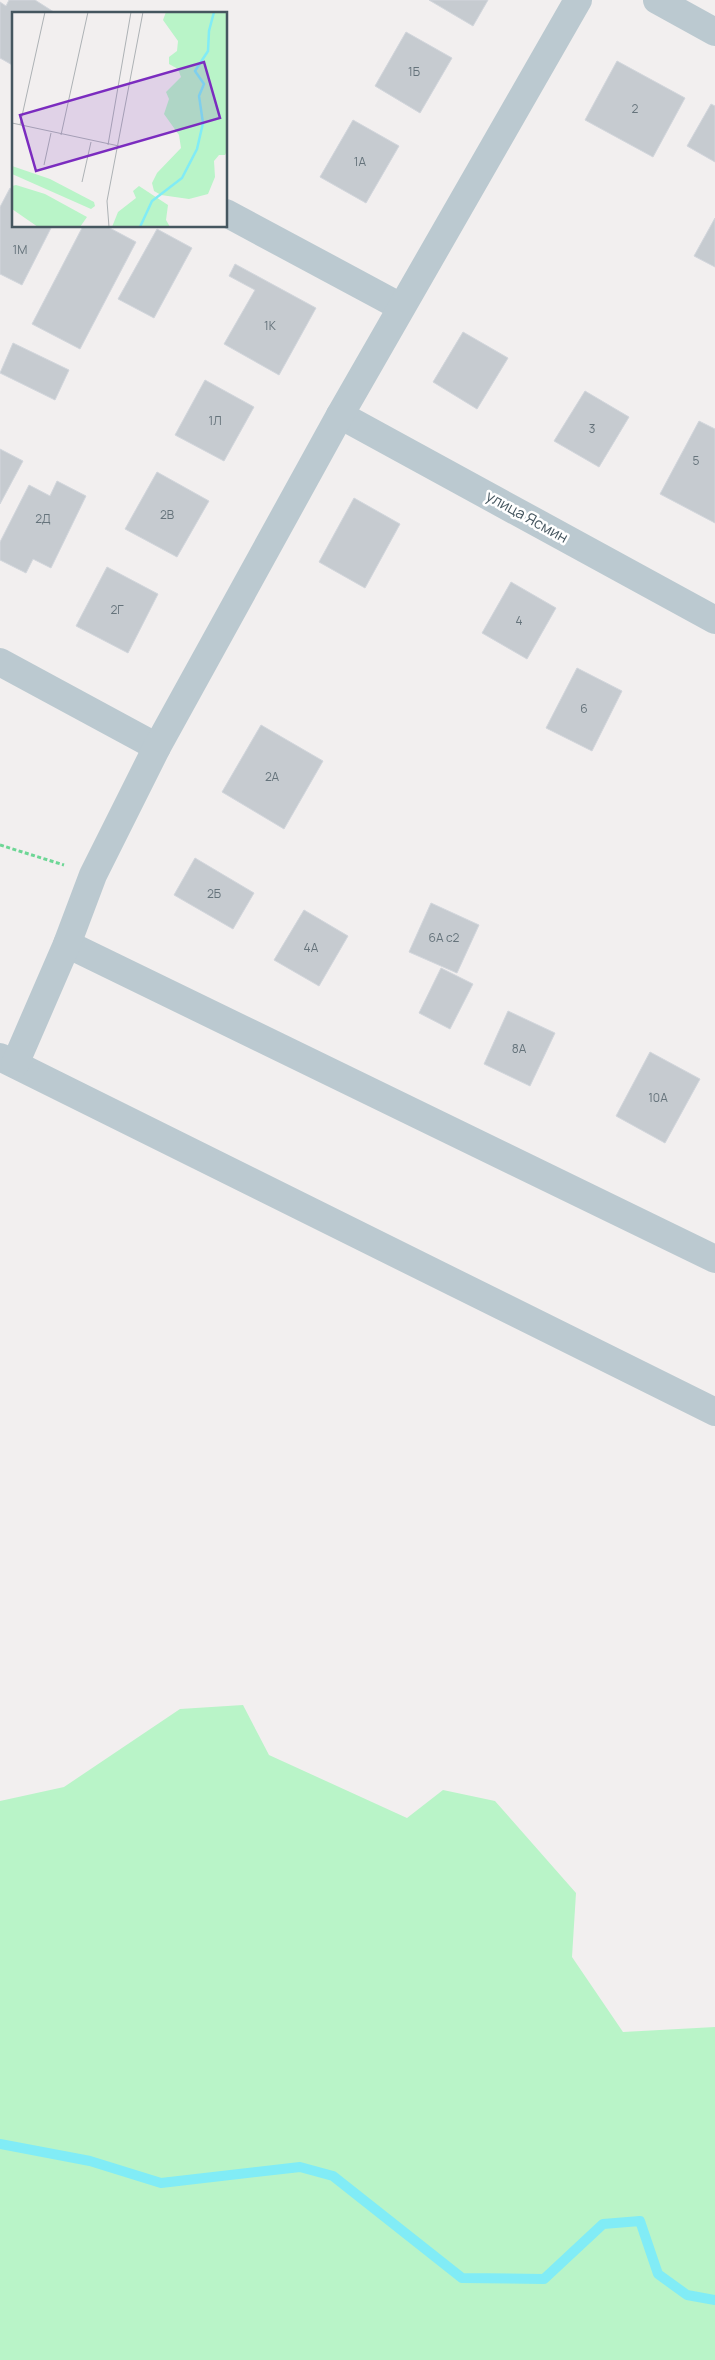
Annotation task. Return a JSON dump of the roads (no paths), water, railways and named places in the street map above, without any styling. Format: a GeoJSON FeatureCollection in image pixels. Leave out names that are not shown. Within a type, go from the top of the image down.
{"type":"FeatureCollection","features":[{"type":"Feature","properties":{"kind":"street"},"geometry":{"type":"LineString","coordinates":[[578,0],[401,306],[158,747],[93,875],[67,944],[7,1061],[715,1412]]}},
{"type":"Feature","properties":{"kind":"street"},"geometry":{"type":"LineString","coordinates":[[657,0],[715,32]]}},
{"type":"Feature","properties":{"kind":"street"},"geometry":{"type":"LineString","coordinates":[[228,214],[401,306]]}},
{"type":"Feature","properties":{"kind":"street","name":"улица Ясмин"},"geometry":{"type":"LineString","coordinates":[[340,415],[715,620]]}},
{"type":"Feature","properties":{"kind":"street"},"geometry":{"type":"LineString","coordinates":[[0,662],[158,747]]}},
{"type":"Feature","properties":{"kind":"street"},"geometry":{"type":"LineString","coordinates":[[67,944],[715,1260]]}},
{"type":"Feature","properties":{"kind":"waterway"},"geometry":{"type":"LineString","coordinates":[[0,2144],[90,2161],[161,2183],[300,2167],[333,2176],[462,2278],[544,2279],[603,2224],[640,2221],[658,2274],[687,2295],[715,2300]]}}]}
